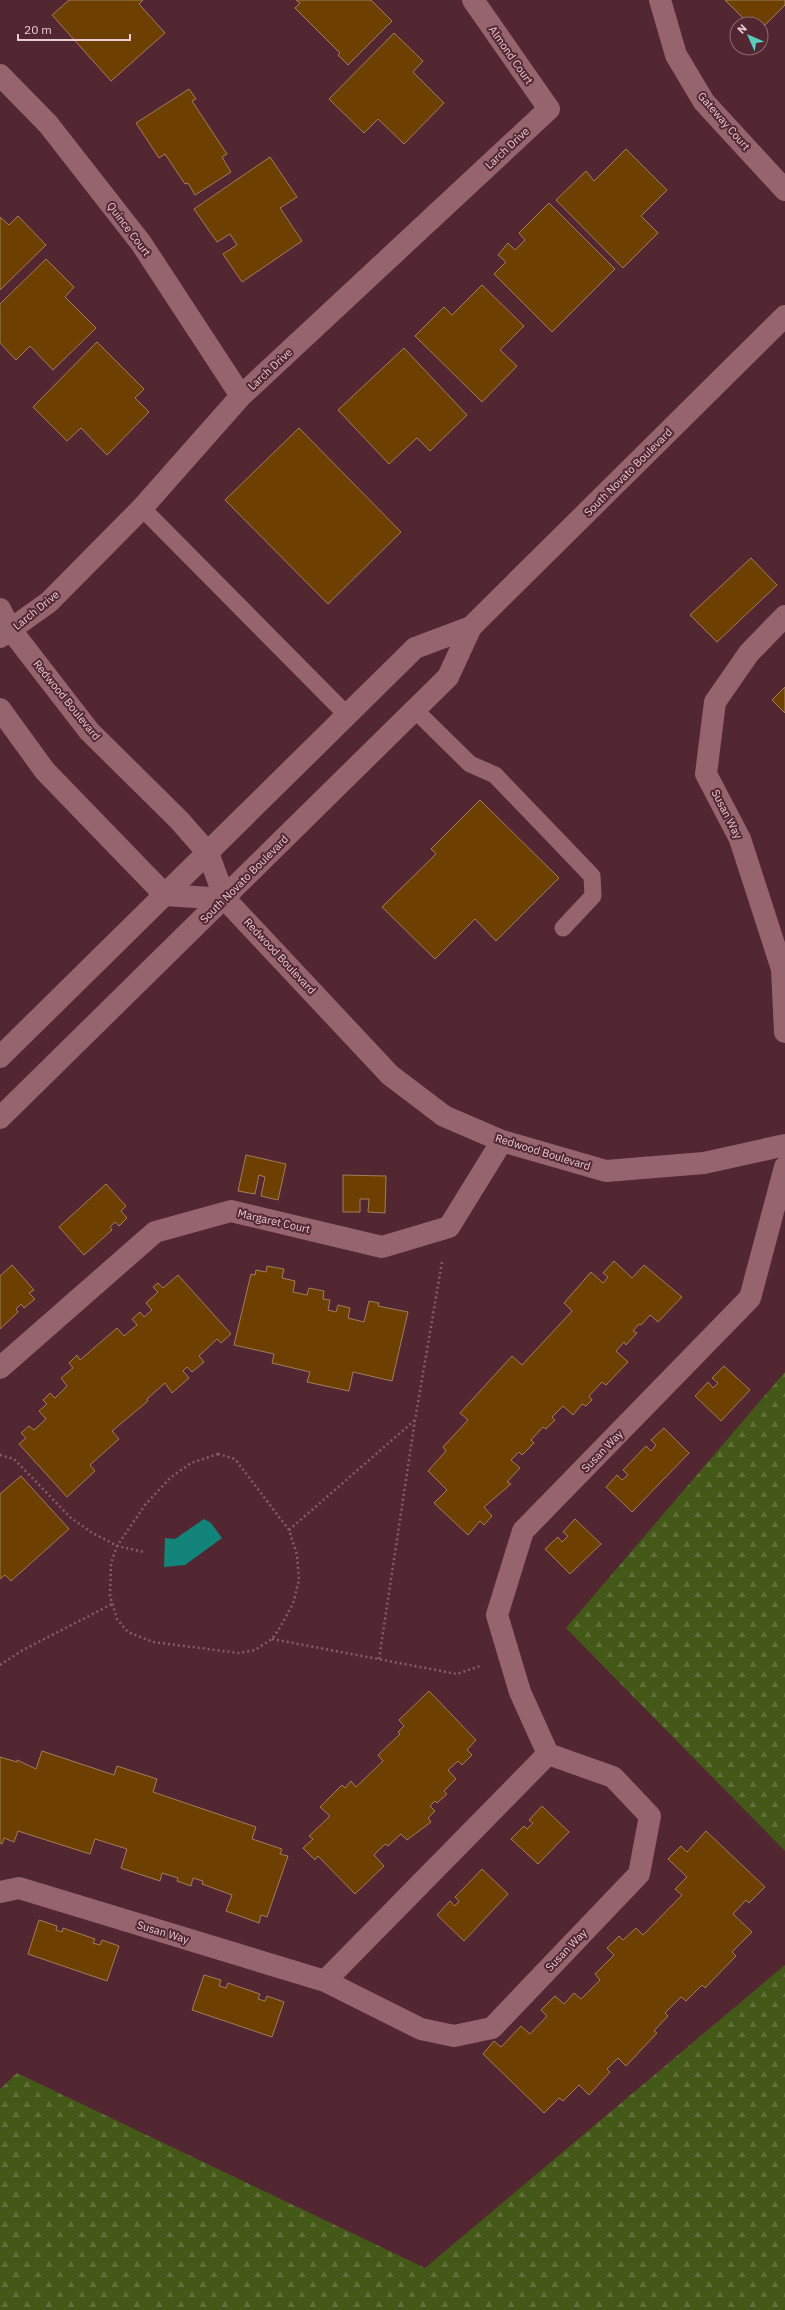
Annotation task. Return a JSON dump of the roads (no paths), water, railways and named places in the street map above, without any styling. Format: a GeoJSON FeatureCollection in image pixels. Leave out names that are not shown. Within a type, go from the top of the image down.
{"type":"FeatureCollection","features":[{"type":"Feature","properties":{"kind":"street","name":"Almond Court"},"geometry":{"type":"LineString","coordinates":[[473,0],[549,109]]}},
{"type":"Feature","properties":{"kind":"street","name":"Gateway Court"},"geometry":{"type":"LineString","coordinates":[[660,0],[676,55],[704,102],[785,190]]}},
{"type":"Feature","properties":{"kind":"street","name":"Quince Court"},"geometry":{"type":"LineString","coordinates":[[0,75],[48,124],[141,243],[241,396]]}},
{"type":"Feature","properties":{"kind":"street","name":"Larch Drive"},"geometry":{"type":"LineString","coordinates":[[5,633],[49,602],[142,508],[241,396],[549,109]]}},
{"type":"Feature","properties":{"kind":"street","name":"South Novato Boulevard"},"geometry":{"type":"LineString","coordinates":[[0,1118],[225,899],[448,677],[471,627],[785,316]]}},
{"type":"Feature","properties":{"kind":"street","name":"Redwood Boulevard"},"geometry":{"type":"LineString","coordinates":[[0,609],[5,633],[89,731],[179,820],[208,853],[225,899],[390,1075],[444,1116],[502,1141],[606,1171],[704,1163],[785,1145]]}},
{"type":"Feature","properties":{"kind":"street","name":"Susan Way"},"geometry":{"type":"LineString","coordinates":[[785,616],[749,653],[715,702],[706,774],[740,840],[782,969],[785,1032]]}},
{"type":"Feature","properties":{"kind":"street","name":"South Novato Boulevard"},"geometry":{"type":"LineString","coordinates":[[0,1057],[208,853],[346,714],[415,648],[471,627]]}},
{"type":"Feature","properties":{"kind":"street"},"geometry":{"type":"LineString","coordinates":[[0,709],[45,771],[165,895],[225,899]]}},
{"type":"Feature","properties":{"kind":"street","name":"Margaret Court"},"geometry":{"type":"LineString","coordinates":[[0,1368],[155,1232],[231,1211],[382,1247],[448,1226],[502,1141]]}},
{"type":"Feature","properties":{"kind":"street","name":"Susan Way"},"geometry":{"type":"LineString","coordinates":[[0,1892],[19,1888],[325,1981],[421,2029],[454,2036],[492,2028],[639,1874],[650,1816],[613,1777],[548,1754],[520,1692],[497,1615],[523,1531],[750,1298],[785,1167]]}},
{"type":"Feature","properties":{"kind":"street"},"geometry":{"type":"LineString","coordinates":[[325,1981],[548,1754]]}},
{"type":"Feature","properties":{"kind":"lane"},"geometry":{"type":"LineString","coordinates":[[142,508],[346,714]]}},
{"type":"Feature","properties":{"kind":"lane"},"geometry":{"type":"LineString","coordinates":[[414,710],[470,764],[494,775],[592,876],[593,896],[563,928]]}},
{"type":"Feature","properties":{"kind":"water"},"geometry":{"type":"Polygon","coordinates":[[[204,1519],[211,1523],[222,1538],[185,1565],[164,1567],[165,1538],[175,1539],[204,1519]]]}}]}
